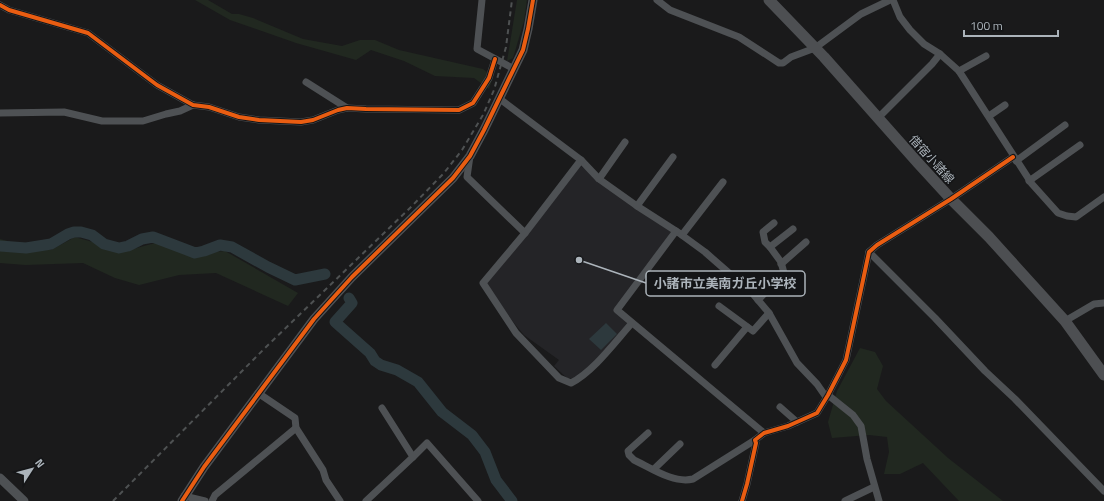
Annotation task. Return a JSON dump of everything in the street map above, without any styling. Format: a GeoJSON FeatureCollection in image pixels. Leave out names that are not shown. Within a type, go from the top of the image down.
{"type":"FeatureCollection","features":[{"type":"Feature","properties":{"kind":"main road","name":"借宿小諸線"},"geometry":{"type":"LineString","coordinates":[[769,0],[815,48],[951,199],[990,237],[1065,321],[1104,374]]}},
{"type":"Feature","properties":{"kind":"street"},"geometry":{"type":"LineString","coordinates":[[482,0],[477,50],[514,69]]}},
{"type":"Feature","properties":{"kind":"street"},"geometry":{"type":"LineString","coordinates":[[206,501],[183,498],[258,393],[319,314],[352,277],[452,178],[470,156],[500,99],[522,50],[528,30],[533,0]]}},
{"type":"Feature","properties":{"kind":"street"},"geometry":{"type":"LineString","coordinates":[[657,0],[670,10],[738,37],[779,63],[783,63],[791,57],[815,48],[861,14],[891,0],[900,18],[910,30],[924,44],[940,54],[959,71],[1030,181],[1058,213],[1076,217],[1104,197]]}},
{"type":"Feature","properties":{"kind":"street"},"geometry":{"type":"LineString","coordinates":[[0,5],[10,10],[88,33],[157,85],[193,105],[210,107],[239,117],[301,122],[313,120],[347,108],[459,110],[473,103],[489,78],[495,59]]}},
{"type":"Feature","properties":{"kind":"street"},"geometry":{"type":"LineString","coordinates":[[878,118],[932,64],[940,54]]}},
{"type":"Feature","properties":{"kind":"street"},"geometry":{"type":"LineString","coordinates":[[959,71],[986,56]]}},
{"type":"Feature","properties":{"kind":"street"},"geometry":{"type":"LineString","coordinates":[[306,82],[347,108]]}},
{"type":"Feature","properties":{"kind":"street"},"geometry":{"type":"LineString","coordinates":[[500,99],[581,160],[599,178],[637,206],[705,252],[753,294],[770,313],[797,363],[827,396],[853,415],[861,426],[867,459],[879,501]]}},
{"type":"Feature","properties":{"kind":"street"},"geometry":{"type":"LineString","coordinates":[[0,113],[64,112],[102,120],[144,122],[166,114],[180,111],[193,105]]}},
{"type":"Feature","properties":{"kind":"street"},"geometry":{"type":"LineString","coordinates":[[989,116],[1005,105]]}},
{"type":"Feature","properties":{"kind":"street"},"geometry":{"type":"LineString","coordinates":[[648,433],[628,451],[629,455],[634,460],[675,479],[684,481],[693,479],[764,433],[788,426],[817,413],[846,360],[869,252],[877,245],[1015,159],[1066,125]]}},
{"type":"Feature","properties":{"kind":"street"},"geometry":{"type":"LineString","coordinates":[[599,178],[625,142]]}},
{"type":"Feature","properties":{"kind":"street"},"geometry":{"type":"LineString","coordinates":[[1030,181],[1080,145]]}},
{"type":"Feature","properties":{"kind":"street"},"geometry":{"type":"LineString","coordinates":[[470,156],[467,177],[525,233]]}},
{"type":"Feature","properties":{"kind":"street"},"geometry":{"type":"LineString","coordinates":[[637,206],[673,157]]}},
{"type":"Feature","properties":{"kind":"street"},"geometry":{"type":"LineString","coordinates":[[581,160],[525,233],[483,284],[516,333],[559,378],[571,383],[585,375],[632,323]]}},
{"type":"Feature","properties":{"kind":"street"},"geometry":{"type":"LineString","coordinates":[[723,182],[679,233],[617,310],[764,433]]}},
{"type":"Feature","properties":{"kind":"street"},"geometry":{"type":"LineString","coordinates":[[758,300],[784,273],[781,264],[770,247],[764,242],[764,232],[774,223]]}},
{"type":"Feature","properties":{"kind":"street"},"geometry":{"type":"LineString","coordinates":[[770,247],[793,229]]}},
{"type":"Feature","properties":{"kind":"street"},"geometry":{"type":"LineString","coordinates":[[781,264],[806,242]]}},
{"type":"Feature","properties":{"kind":"street"},"geometry":{"type":"LineString","coordinates":[[869,252],[1104,491]]}},
{"type":"Feature","properties":{"kind":"street"},"geometry":{"type":"LineString","coordinates":[[1065,321],[1094,304],[1104,303]]}},
{"type":"Feature","properties":{"kind":"street"},"geometry":{"type":"LineString","coordinates":[[719,306],[752,331],[770,313]]}},
{"type":"Feature","properties":{"kind":"street"},"geometry":{"type":"LineString","coordinates":[[716,365],[747,327]]}},
{"type":"Feature","properties":{"kind":"street"},"geometry":{"type":"LineString","coordinates":[[258,393],[295,418],[296,428],[323,470],[326,480],[340,501]]}},
{"type":"Feature","properties":{"kind":"street"},"geometry":{"type":"LineString","coordinates":[[780,407],[797,422]]}},
{"type":"Feature","properties":{"kind":"street"},"geometry":{"type":"LineString","coordinates":[[382,408],[413,457]]}},
{"type":"Feature","properties":{"kind":"street"},"geometry":{"type":"LineString","coordinates":[[212,501],[215,495],[296,428]]}},
{"type":"Feature","properties":{"kind":"street"},"geometry":{"type":"LineString","coordinates":[[742,501],[756,443],[755,440]]}},
{"type":"Feature","properties":{"kind":"street"},"geometry":{"type":"LineString","coordinates":[[366,501],[427,443],[478,501]]}},
{"type":"Feature","properties":{"kind":"street"},"geometry":{"type":"LineString","coordinates":[[654,469],[680,444]]}},
{"type":"Feature","properties":{"kind":"street"},"geometry":{"type":"LineString","coordinates":[[0,478],[24,501]]}},
{"type":"Feature","properties":{"kind":"street"},"geometry":{"type":"LineString","coordinates":[[845,501],[874,487]]}},
{"type":"Feature","properties":{"kind":"shaded area"},"geometry":{"type":"Polygon","coordinates":[[[195,0],[208,0],[232,14],[239,14],[253,18],[303,39],[342,46],[360,40],[375,40],[399,50],[483,69],[493,77],[489,89],[474,78],[435,76],[404,61],[371,50],[356,60],[296,43],[230,20],[195,0]]]}},
{"type":"Feature","properties":{"kind":"shaded area"},"geometry":{"type":"Polygon","coordinates":[[[517,0],[527,0],[524,21],[513,58],[507,61],[517,0]]]}},
{"type":"Feature","properties":{"kind":"shaded area"},"geometry":{"type":"Polygon","coordinates":[[[581,166],[651,219],[671,231],[670,237],[615,310],[631,324],[576,379],[567,378],[554,366],[559,360],[524,335],[486,284],[581,166]]]}},
{"type":"Feature","properties":{"kind":"shaded area"},"geometry":{"type":"Polygon","coordinates":[[[75,237],[129,250],[159,242],[186,249],[213,252],[225,251],[298,293],[288,306],[216,273],[179,275],[139,285],[115,278],[83,263],[26,265],[0,263],[0,239],[41,250],[51,250],[75,237]]]}},
{"type":"Feature","properties":{"kind":"shaded area"},"geometry":{"type":"Polygon","coordinates":[[[606,323],[617,334],[601,350],[589,339],[606,323]]]}},
{"type":"Feature","properties":{"kind":"shaded area"},"geometry":{"type":"Polygon","coordinates":[[[860,348],[875,352],[883,366],[877,389],[886,401],[948,458],[1003,501],[959,501],[923,463],[900,474],[884,474],[889,452],[887,437],[869,435],[832,438],[828,422],[837,391],[860,348]]]}},
{"type":"Feature","properties":{"kind":"waterway"},"geometry":{"type":"LineString","coordinates":[[0,246],[26,248],[51,244],[74,232],[92,235],[104,244],[119,248],[128,246],[142,239],[153,237],[195,253],[220,245],[232,247],[295,280],[325,274]]}},
{"type":"Feature","properties":{"kind":"waterway"},"geometry":{"type":"LineString","coordinates":[[349,298],[352,303],[335,322],[370,353],[375,361],[381,365],[397,370],[418,382],[442,412],[472,435],[485,452],[496,480],[512,501]]}},
{"type":"Feature","properties":{"kind":"railway"},"geometry":{"type":"LineString","coordinates":[[113,501],[264,349],[412,206],[444,173],[462,150],[483,115],[494,90],[506,47],[512,0]]}},
{"type":"Feature","properties":{"kind":"cycle path"},"geometry":{"type":"LineString","coordinates":[[182,501],[204,467],[314,319],[352,277],[453,178],[470,156],[523,50],[533,0]]}},
{"type":"Feature","properties":{"kind":"cycle path"},"geometry":{"type":"LineString","coordinates":[[0,5],[9,10],[88,33],[157,85],[193,105],[209,107],[239,117],[259,120],[301,122],[313,120],[347,108],[459,110],[473,103],[489,78],[495,59]]}},
{"type":"Feature","properties":{"kind":"cycle path"},"geometry":{"type":"LineString","coordinates":[[742,501],[756,443],[755,440],[764,433],[788,426],[817,413],[846,360],[869,252],[877,245],[951,199],[1013,157]]}},
{"type":"Feature","properties":{"kind":"place","name":"小諸市立美南ガ丘小学校"},"geometry":{"type":"Point","coordinates":[579,260]}}]}
